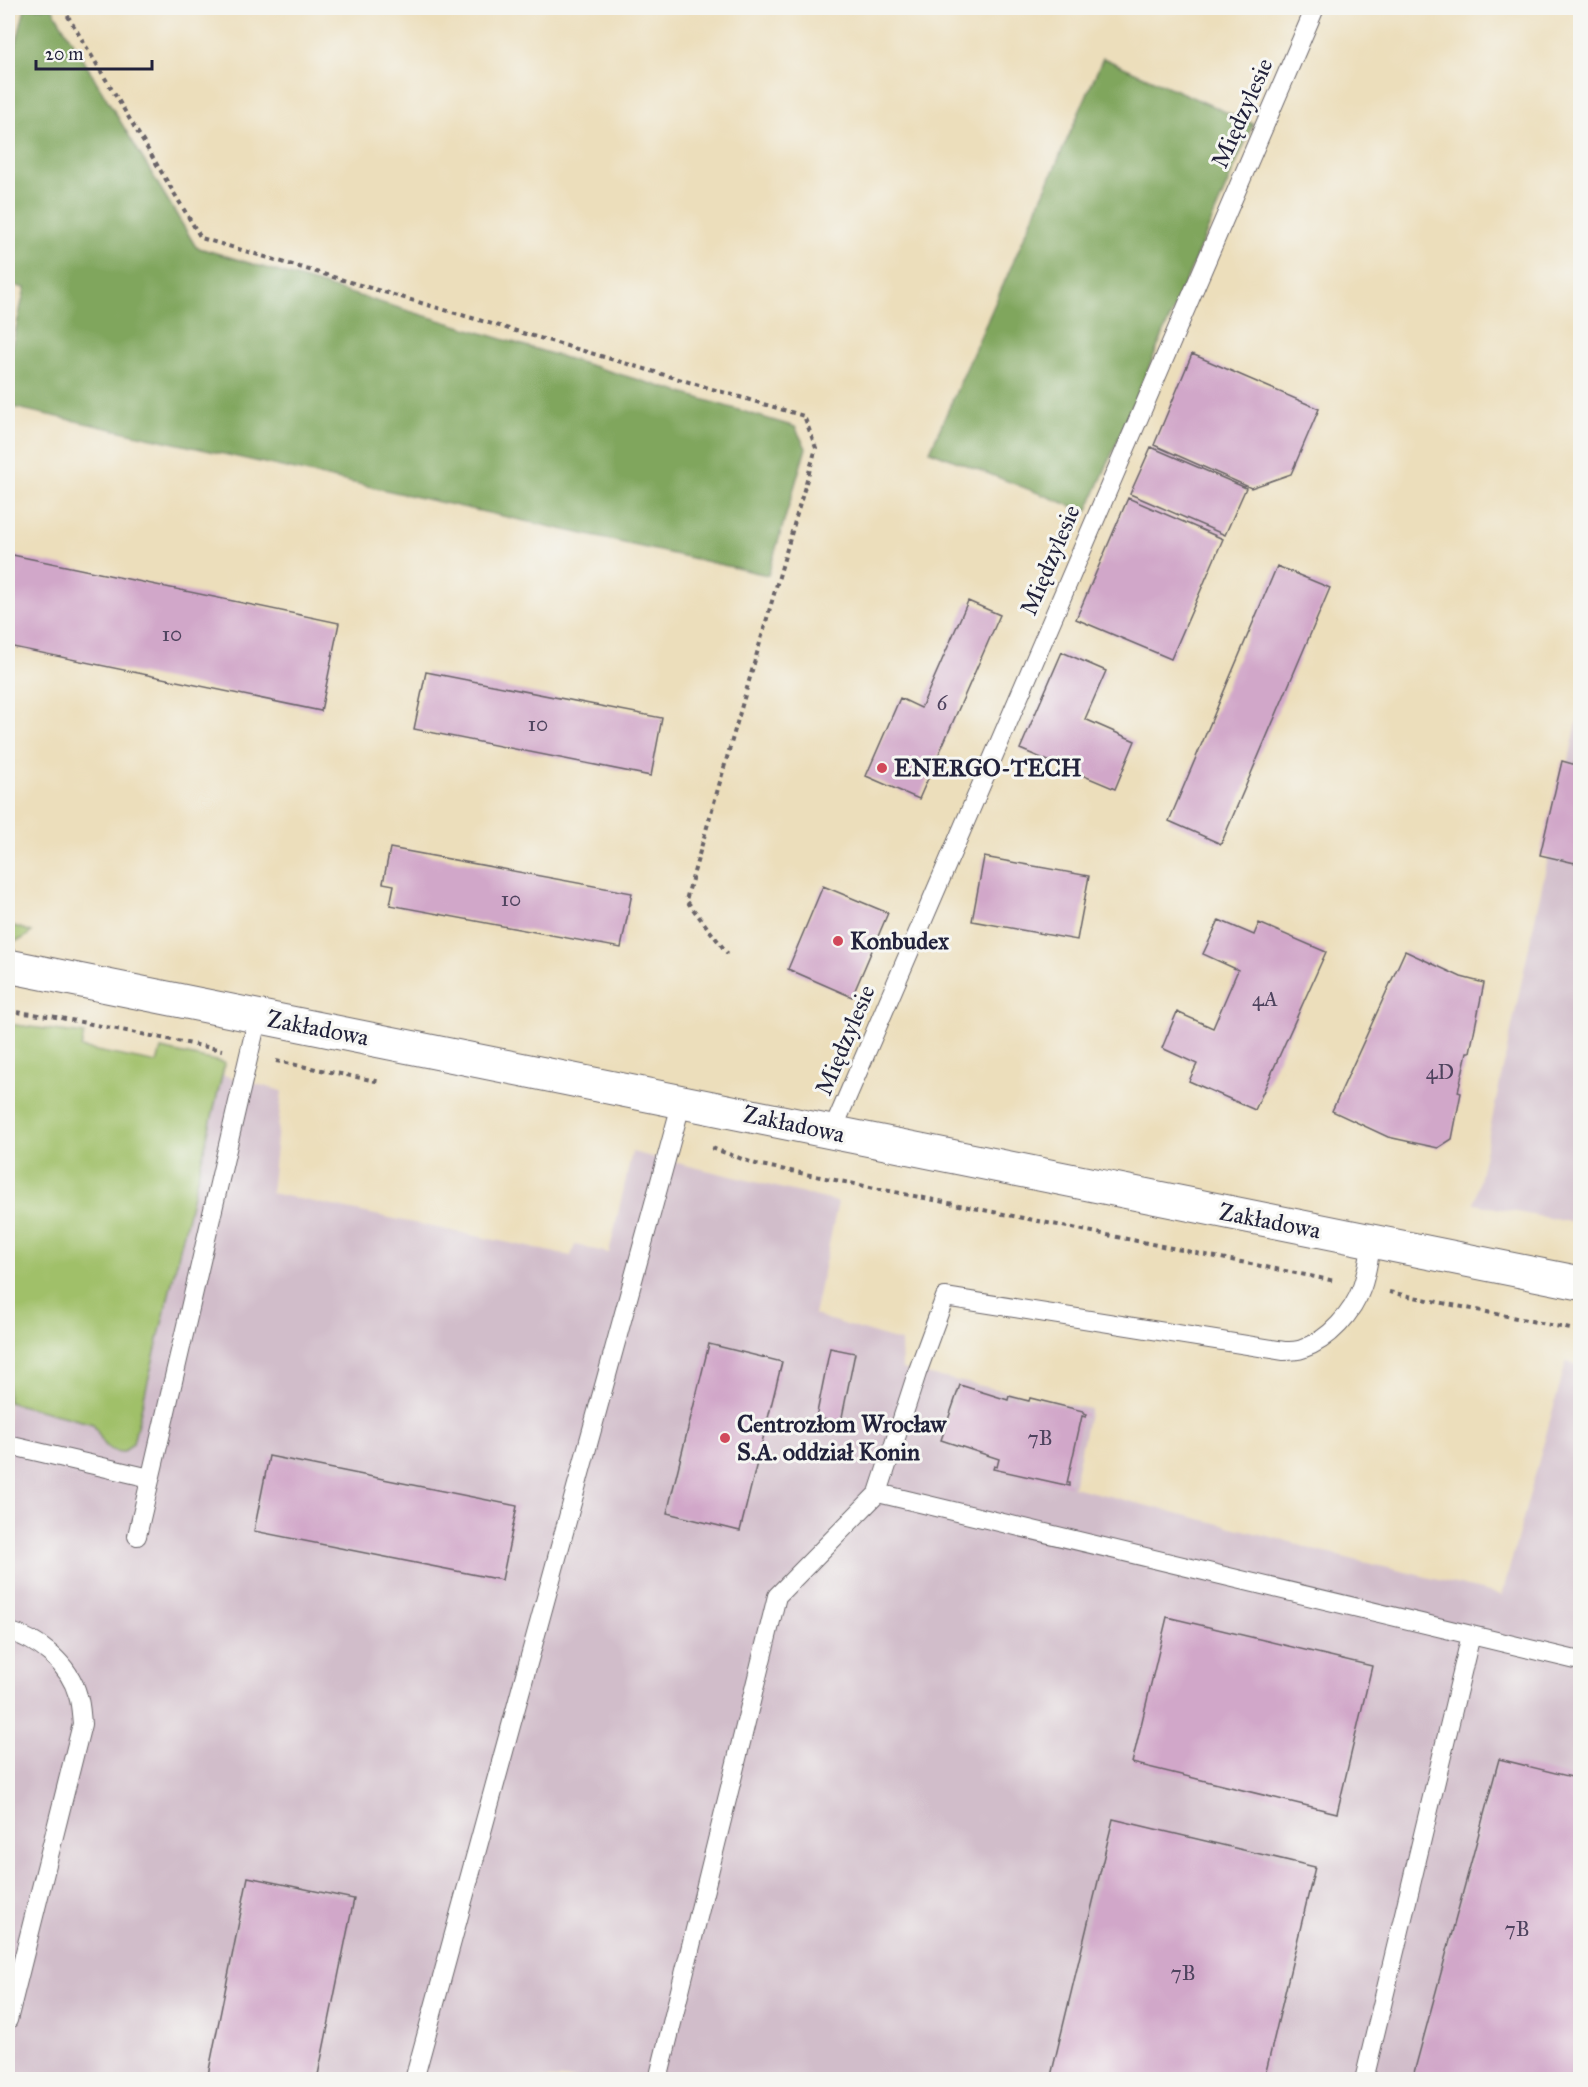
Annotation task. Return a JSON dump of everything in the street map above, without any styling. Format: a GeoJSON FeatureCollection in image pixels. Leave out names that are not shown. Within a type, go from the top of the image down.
{"type":"FeatureCollection","features":[{"type":"Feature","properties":{"kind":"street","name":"Zakładowa"},"geometry":{"type":"LineString","coordinates":[[8,966],[1581,1283]]}},
{"type":"Feature","properties":{"kind":"lane","name":"Międzylesie"},"geometry":{"type":"LineString","coordinates":[[832,1132],[1315,8]]}},
{"type":"Feature","properties":{"kind":"lane"},"geometry":{"type":"LineString","coordinates":[[137,1536],[258,1016]]}},
{"type":"Feature","properties":{"kind":"lane"},"geometry":{"type":"LineString","coordinates":[[414,2079],[682,1101]]}},
{"type":"Feature","properties":{"kind":"lane"},"geometry":{"type":"LineString","coordinates":[[658,2079],[777,1596],[878,1493],[916,1373],[945,1297],[1284,1351],[1301,1350],[1318,1342],[1345,1318],[1362,1287],[1372,1242]]}},
{"type":"Feature","properties":{"kind":"lane"},"geometry":{"type":"LineString","coordinates":[[8,1445],[150,1478]]}},
{"type":"Feature","properties":{"kind":"lane"},"geometry":{"type":"LineString","coordinates":[[878,1493],[1581,1661]]}},
{"type":"Feature","properties":{"kind":"lane"},"geometry":{"type":"LineString","coordinates":[[8,1631],[34,1641],[52,1654],[67,1671],[78,1695],[82,1724],[8,2020]]}},
{"type":"Feature","properties":{"kind":"lane"},"geometry":{"type":"LineString","coordinates":[[1364,2079],[1471,1635]]}},
{"type":"Feature","properties":{"kind":"path"},"geometry":{"type":"LineString","coordinates":[[63,8],[201,238],[804,416],[816,448],[686,900],[728,954]]}},
{"type":"Feature","properties":{"kind":"path"},"geometry":{"type":"LineString","coordinates":[[8,1011],[56,1017],[388,1083]]}},
{"type":"Feature","properties":{"kind":"path"},"geometry":{"type":"LineString","coordinates":[[703,1145],[756,1164],[1328,1280]]}},
{"type":"Feature","properties":{"kind":"path"},"geometry":{"type":"LineString","coordinates":[[1397,1294],[1581,1331]]}},
{"type":"Feature","properties":{"kind":"shaded area"},"geometry":{"type":"Polygon","coordinates":[[[1580,708],[1580,1224],[1474,1204],[1580,708]]]}},
{"type":"Feature","properties":{"kind":"shaded area"},"geometry":{"type":"Polygon","coordinates":[[[8,1024],[84,1034],[81,1048],[157,1063],[161,1049],[225,1063],[223,1075],[282,1091],[271,1193],[571,1256],[575,1245],[609,1253],[632,1152],[838,1202],[814,1315],[901,1342],[902,1369],[1090,1409],[1073,1487],[1287,1541],[1317,1551],[1502,1595],[1566,1362],[1580,1365],[1580,2079],[8,2079],[8,1024]]]}},
{"type":"Feature","properties":{"kind":"green space"},"geometry":{"type":"Polygon","coordinates":[[[25,8],[52,8],[196,247],[795,427],[806,448],[768,575],[8,406],[8,364],[25,288],[8,284],[8,77],[25,8]]]}},
{"type":"Feature","properties":{"kind":"green space"},"geometry":{"type":"Polygon","coordinates":[[[1103,58],[1253,124],[1087,512],[930,451],[1103,58]]]}},
{"type":"Feature","properties":{"kind":"green space"},"geometry":{"type":"Polygon","coordinates":[[[8,924],[32,932],[22,939],[8,943],[8,924]]]}},
{"type":"Feature","properties":{"kind":"green space"},"geometry":{"type":"Polygon","coordinates":[[[8,1024],[84,1034],[81,1048],[157,1063],[161,1049],[225,1063],[133,1443],[124,1452],[108,1447],[93,1424],[8,1402],[8,1024]]]}},
{"type":"Feature","properties":{"kind":"building"},"geometry":{"type":"Polygon","coordinates":[[[1192,354],[1319,409],[1291,474],[1251,488],[1154,445],[1192,354]]]}},
{"type":"Feature","properties":{"kind":"building"},"geometry":{"type":"Polygon","coordinates":[[[1151,447],[1246,488],[1225,535],[1130,494],[1151,447]]]}},
{"type":"Feature","properties":{"kind":"building"},"geometry":{"type":"Polygon","coordinates":[[[1128,498],[1223,539],[1171,659],[1076,619],[1128,498]]]}},
{"type":"Feature","properties":{"kind":"building"},"geometry":{"type":"Polygon","coordinates":[[[8,554],[339,623],[321,711],[8,646],[8,554]]]}},
{"type":"Feature","properties":{"kind":"building"},"geometry":{"type":"Polygon","coordinates":[[[1277,566],[1330,588],[1221,844],[1169,821],[1277,566]]]}},
{"type":"Feature","properties":{"kind":"building"},"geometry":{"type":"Polygon","coordinates":[[[968,601],[1000,615],[919,799],[866,776],[900,698],[921,708],[968,601]]]}},
{"type":"Feature","properties":{"kind":"building"},"geometry":{"type":"Polygon","coordinates":[[[1062,652],[1106,671],[1085,719],[1135,741],[1115,789],[1020,749],[1062,652]]]}},
{"type":"Feature","properties":{"kind":"building"},"geometry":{"type":"Polygon","coordinates":[[[426,672],[662,718],[651,776],[414,729],[426,672]]]}},
{"type":"Feature","properties":{"kind":"building"},"geometry":{"type":"Polygon","coordinates":[[[1562,761],[1580,766],[1580,841],[1575,863],[1540,855],[1562,761]]]}},
{"type":"Feature","properties":{"kind":"building"},"geometry":{"type":"Polygon","coordinates":[[[390,848],[632,893],[621,948],[390,905],[394,885],[383,883],[390,848]]]}},
{"type":"Feature","properties":{"kind":"building"},"geometry":{"type":"Polygon","coordinates":[[[984,857],[1089,876],[1077,940],[972,921],[984,857]]]}},
{"type":"Feature","properties":{"kind":"building","name":"Konbudex"},"geometry":{"type":"Polygon","coordinates":[[[823,886],[888,913],[852,997],[788,969],[823,886]]]}},
{"type":"Feature","properties":{"kind":"building"},"geometry":{"type":"Polygon","coordinates":[[[1219,920],[1254,935],[1259,923],[1326,952],[1255,1110],[1189,1081],[1197,1064],[1162,1048],[1177,1012],[1213,1028],[1238,970],[1203,954],[1219,920]]]}},
{"type":"Feature","properties":{"kind":"building"},"geometry":{"type":"Polygon","coordinates":[[[1405,951],[1461,977],[1484,983],[1470,1052],[1467,1052],[1458,1092],[1461,1093],[1452,1139],[1438,1148],[1388,1137],[1332,1111],[1405,951]]]}},
{"type":"Feature","properties":{"kind":"building","name":"Centrozłom Wrocław S.A. oddział Konin"},"geometry":{"type":"Polygon","coordinates":[[[709,1344],[782,1362],[740,1531],[667,1513],[709,1344]]]}},
{"type":"Feature","properties":{"kind":"building"},"geometry":{"type":"Polygon","coordinates":[[[830,1348],[855,1353],[841,1422],[816,1418],[830,1348]]]}},
{"type":"Feature","properties":{"kind":"building"},"geometry":{"type":"Polygon","coordinates":[[[960,1385],[1008,1400],[1009,1396],[1029,1401],[1030,1398],[1083,1411],[1087,1414],[1086,1417],[1082,1416],[1067,1483],[1070,1483],[1070,1486],[993,1469],[994,1466],[997,1467],[999,1459],[941,1440],[960,1385]]]}},
{"type":"Feature","properties":{"kind":"building"},"geometry":{"type":"Polygon","coordinates":[[[269,1456],[517,1506],[502,1580],[254,1531],[269,1456]]]}},
{"type":"Feature","properties":{"kind":"building"},"geometry":{"type":"Polygon","coordinates":[[[1167,1617],[1372,1666],[1337,1813],[1132,1763],[1167,1617]]]}},
{"type":"Feature","properties":{"kind":"building"},"geometry":{"type":"Polygon","coordinates":[[[1499,1759],[1580,1779],[1580,2080],[1412,2080],[1499,1759]]]}},
{"type":"Feature","properties":{"kind":"building"},"geometry":{"type":"Polygon","coordinates":[[[1113,1819],[1315,1867],[1264,2080],[1050,2080],[1113,1819]]]}},
{"type":"Feature","properties":{"kind":"building"},"geometry":{"type":"Polygon","coordinates":[[[248,1877],[354,1899],[317,2080],[207,2080],[248,1877]]]}},
{"type":"Feature","properties":{"kind":"place","name":"ENERGO-TECH"},"geometry":{"type":"Point","coordinates":[882,768]}},
{"type":"Feature","properties":{"kind":"place","name":"Konbudex"},"geometry":{"type":"Point","coordinates":[838,941]}},
{"type":"Feature","properties":{"kind":"place","name":"Centrozłom Wrocław S.A. oddział Konin"},"geometry":{"type":"Point","coordinates":[725,1438]}}]}
